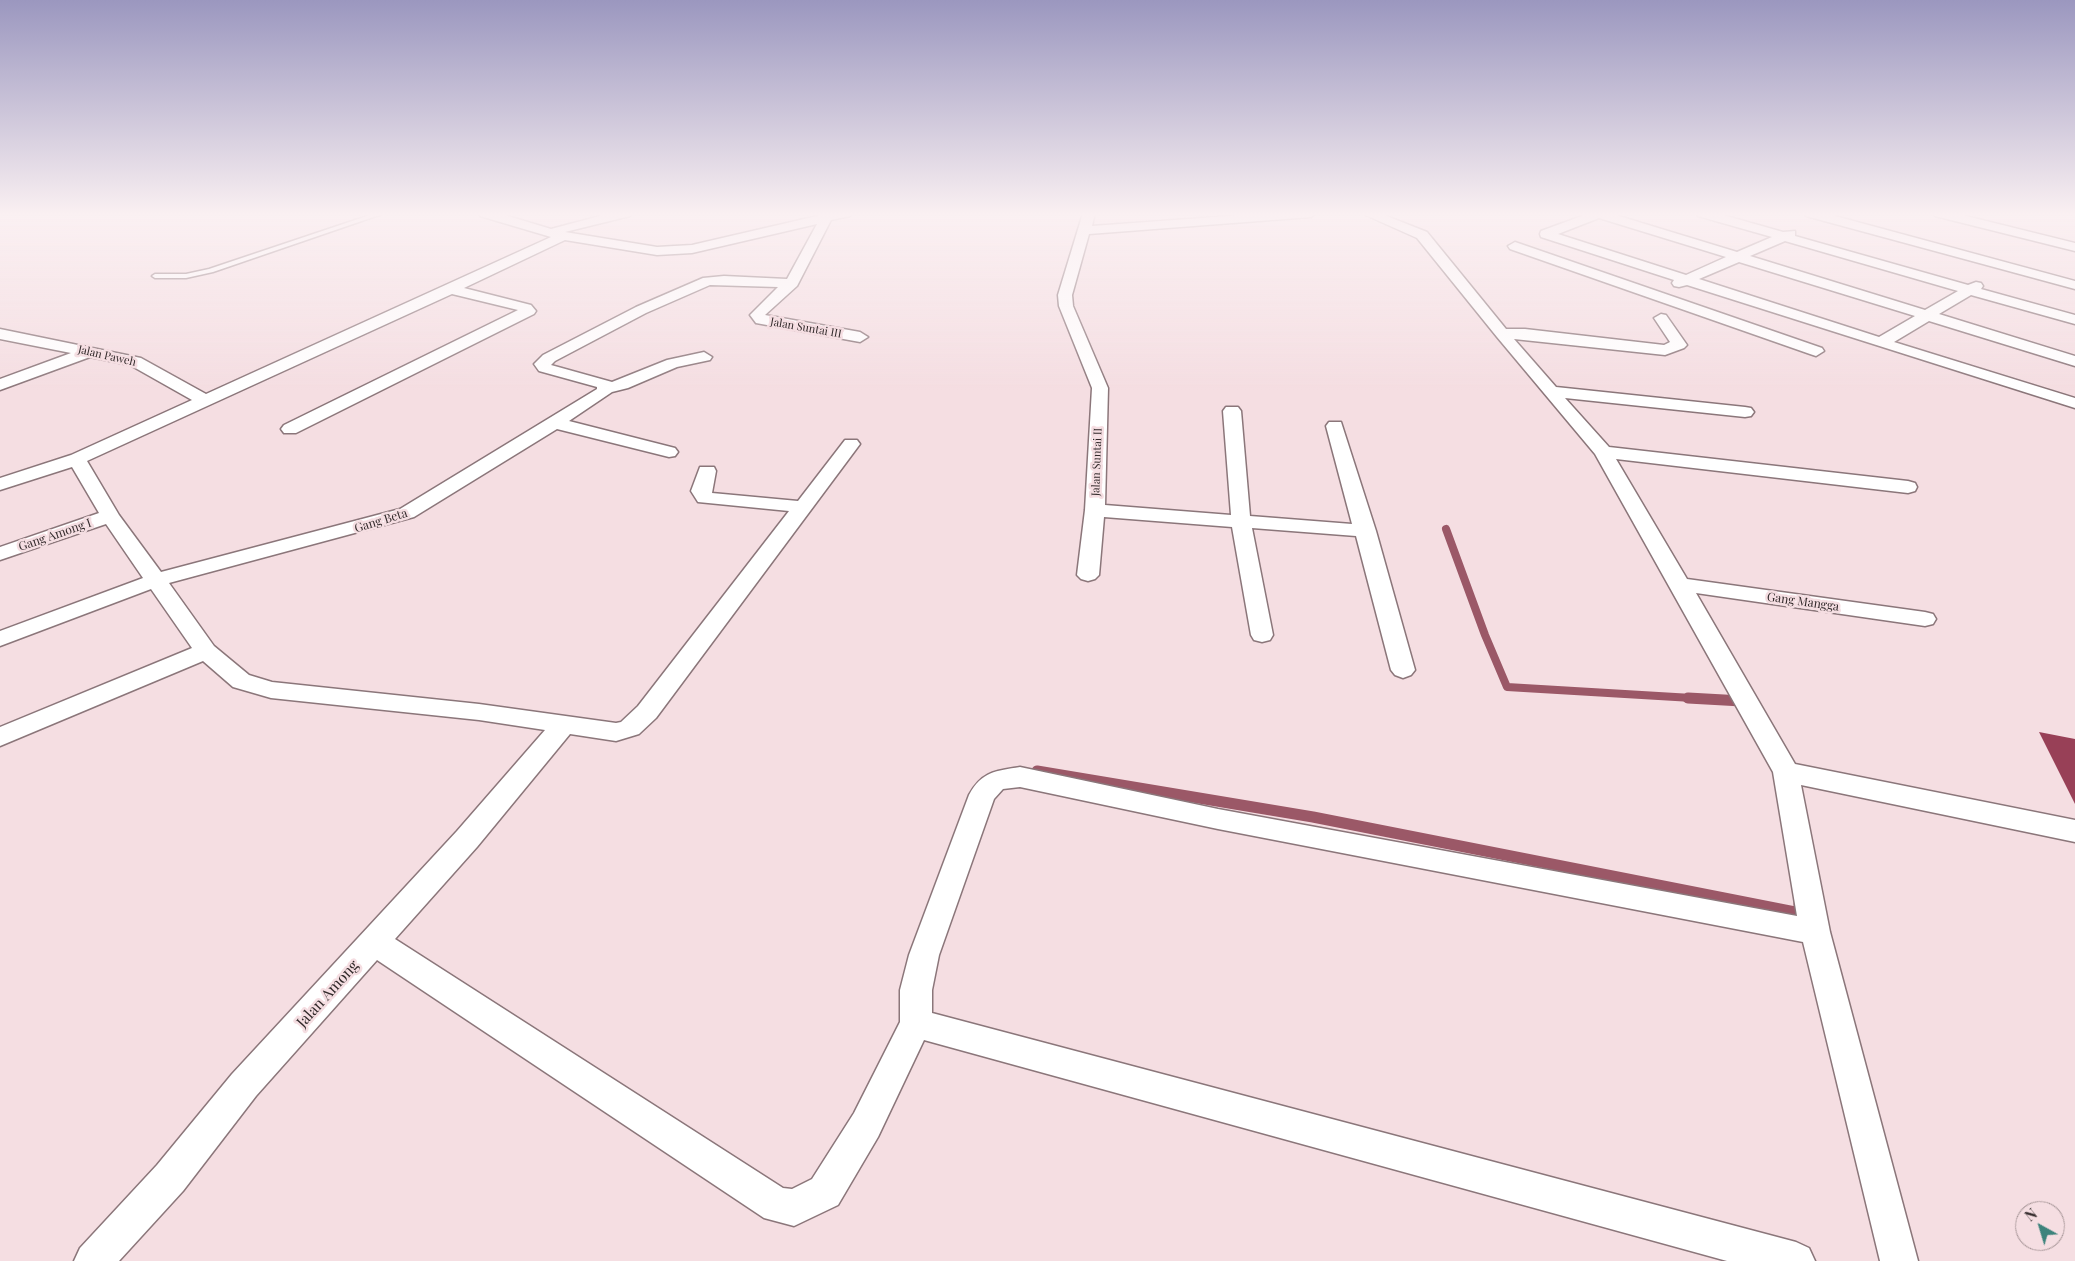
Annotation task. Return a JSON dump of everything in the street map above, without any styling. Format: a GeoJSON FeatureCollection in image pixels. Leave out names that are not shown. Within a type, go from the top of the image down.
{"type":"FeatureCollection","features":[{"type":"Feature","properties":{"kind":"street"},"geometry":{"type":"LineString","coordinates":[[0,484],[77,459],[206,402],[452,289],[485,272]]}},
{"type":"Feature","properties":{"kind":"street","name":"Jalan Suntai III"},"geometry":{"type":"LineString","coordinates":[[798,272],[792,283],[757,315],[758,318],[860,337]]}},
{"type":"Feature","properties":{"kind":"street","name":"Jalan Suntai II"},"geometry":{"type":"LineString","coordinates":[[1073,272],[1066,295],[1066,306],[1100,388],[1095,510],[1366,531]]}},
{"type":"Feature","properties":{"kind":"street"},"geometry":{"type":"LineString","coordinates":[[1452,272],[1603,452],[1786,772],[1815,932],[1899,1261]]}},
{"type":"Feature","properties":{"kind":"street"},"geometry":{"type":"LineString","coordinates":[[1589,272],[1816,351]]}},
{"type":"Feature","properties":{"kind":"street"},"geometry":{"type":"LineString","coordinates":[[1660,272],[2075,403]]}},
{"type":"Feature","properties":{"kind":"street"},"geometry":{"type":"LineString","coordinates":[[1653,294],[1703,272]]}},
{"type":"Feature","properties":{"kind":"street"},"geometry":{"type":"LineString","coordinates":[[1788,272],[2075,361]]}},
{"type":"Feature","properties":{"kind":"street"},"geometry":{"type":"LineString","coordinates":[[1907,272],[2075,320]]}},
{"type":"Feature","properties":{"kind":"street"},"geometry":{"type":"LineString","coordinates":[[1881,343],[2001,272]]}},
{"type":"Feature","properties":{"kind":"street"},"geometry":{"type":"LineString","coordinates":[[2029,272],[2075,284]]}},
{"type":"Feature","properties":{"kind":"street"},"geometry":{"type":"LineString","coordinates":[[605,389],[605,384],[545,368],[542,364],[549,358],[641,310],[693,286],[724,280],[792,283]]}},
{"type":"Feature","properties":{"kind":"street"},"geometry":{"type":"LineString","coordinates":[[290,429],[529,311],[526,308],[452,289]]}},
{"type":"Feature","properties":{"kind":"street"},"geometry":{"type":"LineString","coordinates":[[1502,334],[1525,334],[1665,350],[1674,348],[1679,345],[1678,342],[1661,318]]}},
{"type":"Feature","properties":{"kind":"street","name":"Jalan Paweh"},"geometry":{"type":"LineString","coordinates":[[0,334],[135,361],[206,402]]}},
{"type":"Feature","properties":{"kind":"street"},"geometry":{"type":"LineString","coordinates":[[0,385],[90,351]]}},
{"type":"Feature","properties":{"kind":"street","name":"Gang Beta"},"geometry":{"type":"LineString","coordinates":[[0,639],[156,580],[408,514],[604,392],[605,389],[673,363],[704,357]]}},
{"type":"Feature","properties":{"kind":"street"},"geometry":{"type":"LineString","coordinates":[[1551,391],[1745,412]]}},
{"type":"Feature","properties":{"kind":"street"},"geometry":{"type":"LineString","coordinates":[[1232,411],[1241,522],[1262,635]]}},
{"type":"Feature","properties":{"kind":"street"},"geometry":{"type":"LineString","coordinates":[[555,423],[669,452]]}},
{"type":"Feature","properties":{"kind":"street"},"geometry":{"type":"LineString","coordinates":[[1335,426],[1366,531],[1403,670]]}},
{"type":"Feature","properties":{"kind":"street"},"geometry":{"type":"LineString","coordinates":[[77,459],[110,516],[206,651],[241,681],[271,690],[479,712],[562,726],[616,732],[630,728],[647,712],[851,444]]}},
{"type":"Feature","properties":{"kind":"street"},"geometry":{"type":"LineString","coordinates":[[1603,452],[1908,487]]}},
{"type":"Feature","properties":{"kind":"street"},"geometry":{"type":"LineString","coordinates":[[707,471],[701,491],[705,498],[804,506]]}},
{"type":"Feature","properties":{"kind":"street"},"geometry":{"type":"LineString","coordinates":[[1088,575],[1095,510]]}},
{"type":"Feature","properties":{"kind":"street","name":"Gang Among I"},"geometry":{"type":"LineString","coordinates":[[0,554],[110,516]]}},
{"type":"Feature","properties":{"kind":"street","name":"Gang Mangga"},"geometry":{"type":"LineString","coordinates":[[1680,584],[1925,619]]}},
{"type":"Feature","properties":{"kind":"street"},"geometry":{"type":"LineString","coordinates":[[0,737],[206,651]]}},
{"type":"Feature","properties":{"kind":"street","name":"Jalan Among"},"geometry":{"type":"LineString","coordinates":[[93,1261],[170,1178],[244,1085],[467,839],[562,726]]}},
{"type":"Feature","properties":{"kind":"street"},"geometry":{"type":"LineString","coordinates":[[1786,772],[2075,831]]}},
{"type":"Feature","properties":{"kind":"street"},"geometry":{"type":"LineString","coordinates":[[374,942],[777,1204],[794,1208],[826,1192],[866,1125],[916,1023],[916,990],[924,955],[958,866],[982,795],[995,781],[1006,778],[1020,777],[1218,819],[1815,932]]}},
{"type":"Feature","properties":{"kind":"street"},"geometry":{"type":"LineString","coordinates":[[916,1023],[1796,1261]]}},
{"type":"Feature","properties":{"kind":"lane"},"geometry":{"type":"LineString","coordinates":[[155,276],[186,276],[207,272]]}},
{"type":"Feature","properties":{"kind":"building"},"geometry":{"type":"Polygon","coordinates":[[[2039,732],[2075,739],[2075,804],[2039,732]]]}},
{"type":"Feature","properties":{"kind":"waterway"},"geometry":{"type":"LineString","coordinates":[[1446,529],[1485,635],[1507,687],[1709,699]]}},
{"type":"Feature","properties":{"kind":"waterway"},"geometry":{"type":"LineString","coordinates":[[1688,698],[1742,701]]}},
{"type":"Feature","properties":{"kind":"waterway"},"geometry":{"type":"LineString","coordinates":[[1037,771],[1313,817],[1800,913],[1799,904]]}}]}
